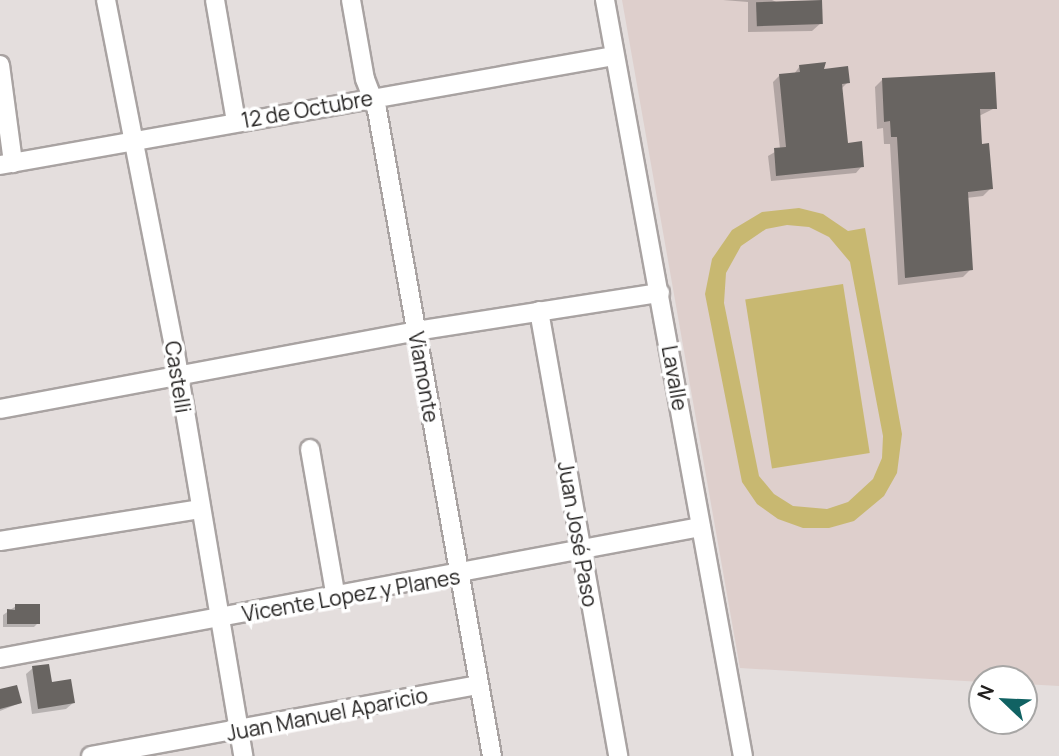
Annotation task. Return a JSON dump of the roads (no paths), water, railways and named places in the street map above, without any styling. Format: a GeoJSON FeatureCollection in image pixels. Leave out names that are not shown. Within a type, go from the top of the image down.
{"type":"FeatureCollection","features":[{"type":"Feature","properties":{"kind":"street","name":"Castelli"},"geometry":{"type":"LineString","coordinates":[[106,0],[178,377],[243,756]]}},
{"type":"Feature","properties":{"kind":"street"},"geometry":{"type":"LineString","coordinates":[[215,0],[236,121]]}},
{"type":"Feature","properties":{"kind":"street","name":"Viamonte"},"geometry":{"type":"LineString","coordinates":[[351,0],[416,331],[492,756]]}},
{"type":"Feature","properties":{"kind":"street","name":"Lavalle"},"geometry":{"type":"LineString","coordinates":[[606,0],[743,756]]}},
{"type":"Feature","properties":{"kind":"street","name":"12 de Octubre"},"geometry":{"type":"LineString","coordinates":[[6,164],[614,55]]}},
{"type":"Feature","properties":{"kind":"street"},"geometry":{"type":"LineString","coordinates":[[0,65],[6,164]]}},
{"type":"Feature","properties":{"kind":"street"},"geometry":{"type":"LineString","coordinates":[[0,409],[416,331],[660,293]]}},
{"type":"Feature","properties":{"kind":"street","name":"Juan José Paso"},"geometry":{"type":"LineString","coordinates":[[539,311],[618,756]]}},
{"type":"Feature","properties":{"kind":"street"},"geometry":{"type":"LineString","coordinates":[[310,449],[336,598]]}},
{"type":"Feature","properties":{"kind":"street"},"geometry":{"type":"LineString","coordinates":[[0,541],[199,509]]}},
{"type":"Feature","properties":{"kind":"street","name":"Vicente Lopez y Planes"},"geometry":{"type":"LineString","coordinates":[[0,658],[461,575],[701,527]]}},
{"type":"Feature","properties":{"kind":"street","name":"Juan Manuel Aparicio"},"geometry":{"type":"LineString","coordinates":[[91,756],[479,685]]}}]}
